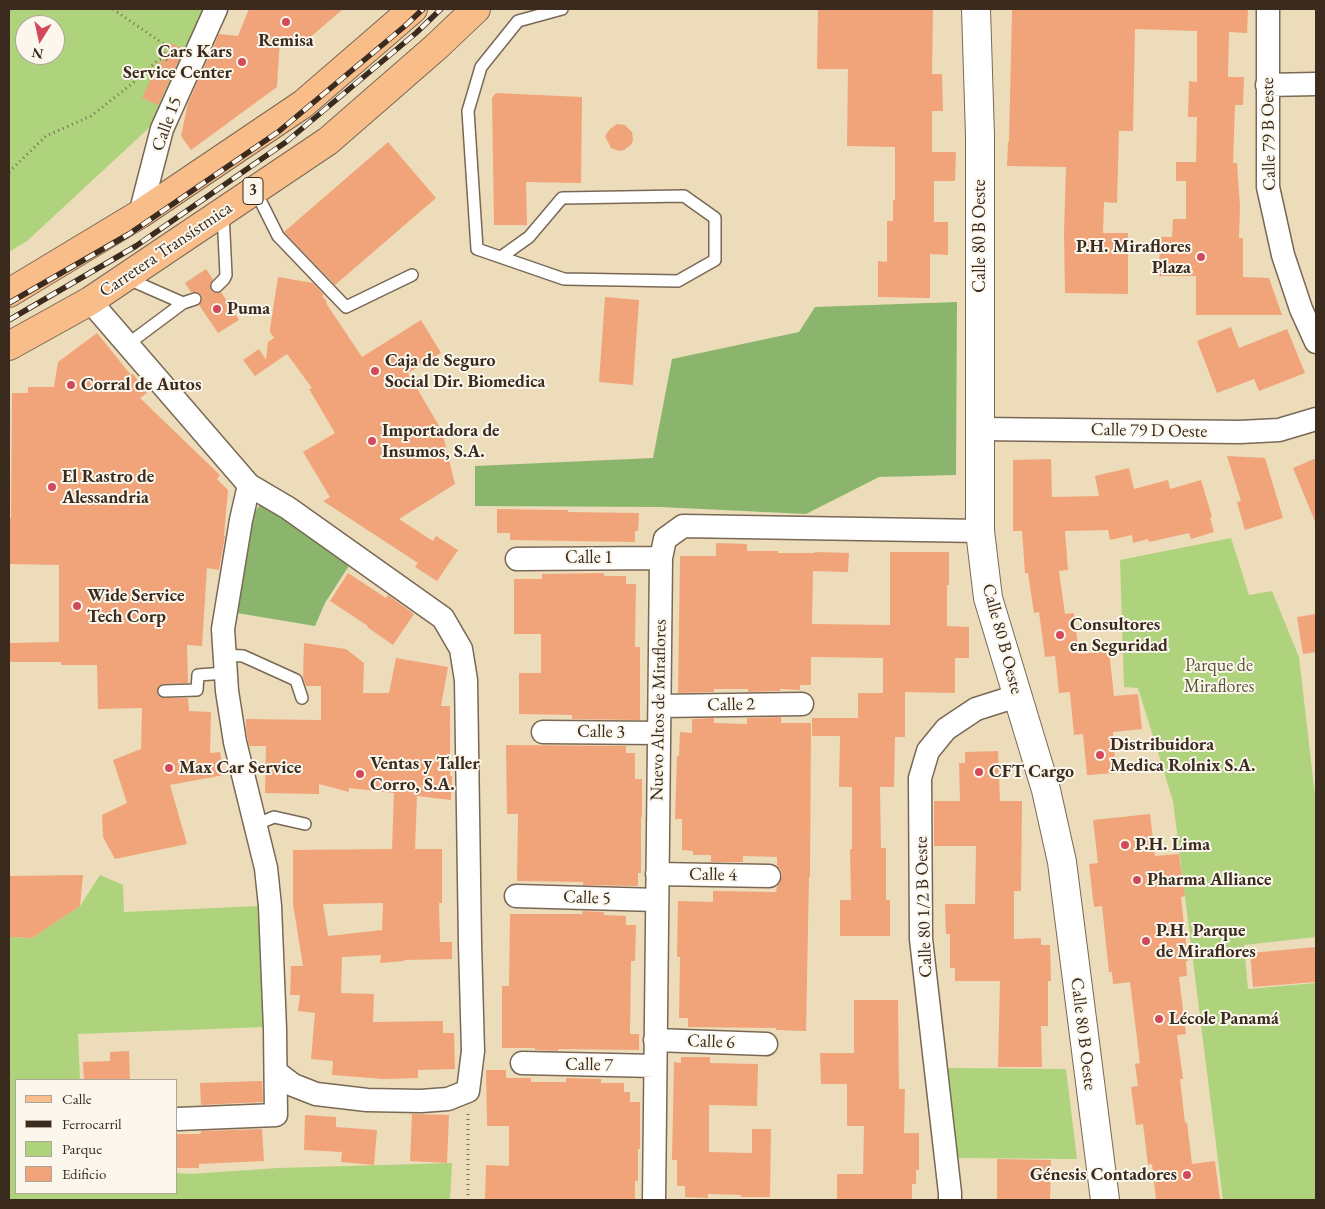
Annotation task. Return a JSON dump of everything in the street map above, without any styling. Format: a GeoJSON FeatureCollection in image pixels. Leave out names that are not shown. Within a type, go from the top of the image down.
{"type":"FeatureCollection","features":[{"type":"Feature","properties":{"kind":"main road"},"geometry":{"type":"LineString","coordinates":[[9,293],[140,214],[303,104],[413,9]]}},
{"type":"Feature","properties":{"kind":"main road","name":"Carretera Transístmica"},"geometry":{"type":"LineString","coordinates":[[9,346],[90,301],[328,141],[429,53],[476,9]]}},
{"type":"Feature","properties":{"kind":"street","name":"Calle 15"},"geometry":{"type":"LineString","coordinates":[[140,214],[162,129],[216,9]]}},
{"type":"Feature","properties":{"kind":"street","name":"Calle 80 B Oeste"},"geometry":{"type":"LineString","coordinates":[[976,9],[980,136],[980,531],[988,598],[1046,790],[1062,862],[1105,1200]]}},
{"type":"Feature","properties":{"kind":"street","name":"Calle 79 B Oeste"},"geometry":{"type":"LineString","coordinates":[[1268,9],[1268,188],[1283,255],[1301,309],[1316,342]]}},
{"type":"Feature","properties":{"kind":"street"},"geometry":{"type":"LineString","coordinates":[[1267,85],[1316,84]]}},
{"type":"Feature","properties":{"kind":"street"},"geometry":{"type":"LineString","coordinates":[[90,301],[249,485],[288,508],[443,618],[461,649],[466,680],[472,1042],[468,1091],[448,1100],[421,1102],[367,1100],[316,1094],[293,1085],[276,1072]]}},
{"type":"Feature","properties":{"kind":"street","name":"Calle 79 D Oeste"},"geometry":{"type":"LineString","coordinates":[[980,429],[1240,432],[1279,430],[1316,419]]}},
{"type":"Feature","properties":{"kind":"street"},"geometry":{"type":"LineString","coordinates":[[178,1119],[276,1115],[270,906],[266,868],[235,742],[227,691],[223,629],[241,520],[249,485]]}},
{"type":"Feature","properties":{"kind":"street","name":"Nuevo Altos de Miraflores"},"geometry":{"type":"LineString","coordinates":[[654,1200],[661,558],[665,539],[683,526],[980,531]]}},
{"type":"Feature","properties":{"kind":"street","name":"Calle 1"},"geometry":{"type":"LineString","coordinates":[[518,559],[661,558]]}},
{"type":"Feature","properties":{"kind":"street","name":"Calle 80 1/2 B Oeste"},"geometry":{"type":"LineString","coordinates":[[950,1200],[921,939],[920,778],[928,751],[946,729],[976,710],[1017,696]]}},
{"type":"Feature","properties":{"kind":"street","name":"Calle 2"},"geometry":{"type":"LineString","coordinates":[[660,706],[802,704]]}},
{"type":"Feature","properties":{"kind":"street","name":"Calle 3"},"geometry":{"type":"LineString","coordinates":[[544,732],[659,733]]}},
{"type":"Feature","properties":{"kind":"street","name":"Calle 4"},"geometry":{"type":"LineString","coordinates":[[657,874],[769,876]]}},
{"type":"Feature","properties":{"kind":"street","name":"Calle 5"},"geometry":{"type":"LineString","coordinates":[[516,896],[657,900]]}},
{"type":"Feature","properties":{"kind":"street","name":"Calle 6"},"geometry":{"type":"LineString","coordinates":[[655,1040],[766,1044]]}},
{"type":"Feature","properties":{"kind":"street","name":"Calle 7"},"geometry":{"type":"LineString","coordinates":[[522,1063],[655,1066]]}},
{"type":"Feature","properties":{"kind":"lane"},"geometry":{"type":"LineString","coordinates":[[501,257],[529,237],[562,198],[684,196],[715,218],[715,260],[678,281],[564,279],[477,249],[468,111],[480,67],[518,21],[562,9]]}},
{"type":"Feature","properties":{"kind":"lane"},"geometry":{"type":"LineString","coordinates":[[255,190],[278,236],[346,307],[412,275]]}},
{"type":"Feature","properties":{"kind":"lane"},"geometry":{"type":"LineString","coordinates":[[217,286],[226,274],[223,211]]}},
{"type":"Feature","properties":{"kind":"lane"},"geometry":{"type":"LineString","coordinates":[[124,278],[183,303]]}},
{"type":"Feature","properties":{"kind":"lane"},"geometry":{"type":"LineString","coordinates":[[128,344],[183,303],[195,299]]}},
{"type":"Feature","properties":{"kind":"lane"},"geometry":{"type":"LineString","coordinates":[[164,691],[198,690],[198,674],[242,656],[296,680],[302,698]]}},
{"type":"Feature","properties":{"kind":"lane"},"geometry":{"type":"LineString","coordinates":[[255,825],[274,817],[305,824]]}},
{"type":"Feature","properties":{"kind":"path"},"geometry":{"type":"LineString","coordinates":[[113,9],[165,44],[163,58]]}},
{"type":"Feature","properties":{"kind":"path"},"geometry":{"type":"LineString","coordinates":[[9,172],[46,136],[91,116],[138,79],[157,61],[163,58],[189,69]]}},
{"type":"Feature","properties":{"kind":"path"},"geometry":{"type":"LineString","coordinates":[[468,1091],[468,1200]]}},
{"type":"Feature","properties":{"kind":"green space"},"geometry":{"type":"Polygon","coordinates":[[[9,9],[204,9],[150,127],[27,241],[9,252],[9,9]]]}},
{"type":"Feature","properties":{"kind":"green space"},"geometry":{"type":"Polygon","coordinates":[[[957,302],[956,475],[879,477],[806,514],[660,507],[475,506],[475,466],[653,458],[672,359],[799,332],[815,307],[957,302]]]}},
{"type":"Feature","properties":{"kind":"green space"},"geometry":{"type":"Polygon","coordinates":[[[265,497],[352,561],[325,603],[315,626],[237,613],[249,521],[265,497]]]}},
{"type":"Feature","properties":{"kind":"green space","name":"Parque de Miraflores"},"geometry":{"type":"Polygon","coordinates":[[[1231,538],[1249,595],[1272,591],[1299,657],[1316,804],[1316,937],[1244,945],[1248,989],[1316,983],[1316,1200],[1223,1200],[1173,801],[1138,688],[1124,687],[1120,560],[1231,538]]]}},
{"type":"Feature","properties":{"kind":"green space"},"geometry":{"type":"Polygon","coordinates":[[[100,875],[123,885],[124,912],[260,906],[266,1027],[78,1034],[80,1079],[15,1079],[15,1194],[178,1194],[178,1173],[452,1163],[450,1200],[9,1200],[9,937],[32,938],[80,906],[100,875]]]}},
{"type":"Feature","properties":{"kind":"green space"},"geometry":{"type":"Polygon","coordinates":[[[947,1068],[1066,1069],[1077,1159],[957,1158],[947,1068]]]}},
{"type":"Feature","properties":{"kind":"building"},"geometry":{"type":"Polygon","coordinates":[[[249,9],[343,9],[307,40],[280,39],[277,87],[191,150],[181,136],[188,103],[219,34],[238,36],[249,9]]]}},
{"type":"Feature","properties":{"kind":"building"},"geometry":{"type":"Polygon","coordinates":[[[818,9],[933,9],[932,74],[942,74],[943,111],[932,111],[932,152],[956,152],[955,181],[934,181],[934,222],[948,222],[948,255],[930,254],[930,298],[878,297],[878,261],[887,262],[887,221],[893,221],[895,147],[847,146],[848,69],[817,69],[818,9]]]}},
{"type":"Feature","properties":{"kind":"building"},"geometry":{"type":"Polygon","coordinates":[[[1012,9],[1248,9],[1247,33],[1229,32],[1228,77],[1244,77],[1243,105],[1235,105],[1233,163],[1237,163],[1240,206],[1239,238],[1243,238],[1243,277],[1269,278],[1282,315],[1196,315],[1196,276],[1159,276],[1160,237],[1172,237],[1173,219],[1186,219],[1186,181],[1176,181],[1176,162],[1196,162],[1197,117],[1188,117],[1189,81],[1197,82],[1197,31],[1135,29],[1133,131],[1119,131],[1117,203],[1104,202],[1103,233],[1128,233],[1128,294],[1065,293],[1066,167],[1007,166],[1012,9]]]}},
{"type":"Feature","properties":{"kind":"building"},"geometry":{"type":"Polygon","coordinates":[[[170,43],[184,49],[158,105],[142,98],[159,62],[162,63],[170,43]]]}},
{"type":"Feature","properties":{"kind":"building"},"geometry":{"type":"Polygon","coordinates":[[[496,93],[582,97],[581,183],[526,182],[527,225],[494,225],[492,98],[496,93]]]}},
{"type":"Feature","properties":{"kind":"building"},"geometry":{"type":"Polygon","coordinates":[[[617,124],[625,125],[632,132],[633,140],[631,145],[619,151],[611,148],[605,136],[617,124]]]}},
{"type":"Feature","properties":{"kind":"building"},"geometry":{"type":"Polygon","coordinates":[[[388,142],[436,198],[335,285],[284,232],[388,142]]]}},
{"type":"Feature","properties":{"kind":"building","name":"Puma"},"geometry":{"type":"Polygon","coordinates":[[[206,269],[213,279],[210,285],[211,291],[221,292],[239,320],[218,333],[199,305],[202,301],[202,296],[197,292],[191,292],[185,283],[206,269]]]}},
{"type":"Feature","properties":{"kind":"building"},"geometry":{"type":"Polygon","coordinates":[[[278,277],[313,283],[324,295],[322,296],[326,303],[362,357],[421,320],[441,353],[408,373],[442,431],[455,484],[399,519],[433,541],[436,536],[458,550],[437,581],[415,567],[418,563],[323,501],[330,497],[303,452],[335,433],[309,389],[312,388],[287,354],[255,376],[243,360],[259,349],[266,360],[268,342],[274,338],[270,329],[278,277]]]}},
{"type":"Feature","properties":{"kind":"building"},"geometry":{"type":"Polygon","coordinates":[[[605,297],[639,300],[633,385],[599,382],[605,297]]]}},
{"type":"Feature","properties":{"kind":"building"},"geometry":{"type":"Polygon","coordinates":[[[1231,327],[1239,348],[1287,329],[1305,373],[1259,391],[1254,379],[1217,393],[1197,341],[1231,327]]]}},
{"type":"Feature","properties":{"kind":"building"},"geometry":{"type":"Polygon","coordinates":[[[97,333],[147,393],[140,398],[220,475],[217,479],[228,490],[225,536],[219,570],[207,568],[202,646],[187,645],[188,683],[163,684],[160,685],[157,691],[158,695],[164,698],[188,698],[189,711],[211,712],[210,753],[220,752],[224,775],[170,785],[187,844],[115,859],[103,837],[102,815],[127,803],[113,760],[141,749],[142,708],[98,709],[97,665],[61,665],[61,662],[9,662],[9,643],[59,642],[59,565],[9,564],[12,393],[28,393],[28,387],[54,387],[58,362],[97,333]]]}},
{"type":"Feature","properties":{"kind":"building"},"geometry":{"type":"Polygon","coordinates":[[[1227,456],[1265,458],[1283,518],[1245,530],[1237,502],[1241,501],[1227,456]]]}},
{"type":"Feature","properties":{"kind":"building"},"geometry":{"type":"Polygon","coordinates":[[[1316,458],[1316,524],[1293,468],[1316,458]]]}},
{"type":"Feature","properties":{"kind":"building"},"geometry":{"type":"Polygon","coordinates":[[[1051,459],[1052,497],[1099,496],[1095,476],[1129,468],[1134,489],[1168,480],[1170,489],[1201,480],[1212,517],[1210,518],[1214,532],[1191,539],[1189,533],[1149,542],[1148,539],[1133,543],[1132,535],[1110,540],[1108,530],[1065,531],[1068,570],[1059,571],[1065,614],[1074,613],[1079,654],[1109,651],[1114,696],[1138,694],[1142,729],[1113,732],[1116,773],[1087,775],[1083,734],[1074,735],[1070,692],[1059,693],[1055,656],[1045,657],[1039,612],[1034,613],[1028,573],[1025,573],[1022,531],[1013,531],[1013,460],[1051,459]]]}},
{"type":"Feature","properties":{"kind":"building"},"geometry":{"type":"Polygon","coordinates":[[[497,509],[639,513],[638,531],[635,531],[635,542],[510,540],[510,533],[497,533],[497,509]]]}},
{"type":"Feature","properties":{"kind":"building"},"geometry":{"type":"Polygon","coordinates":[[[716,543],[747,544],[747,551],[849,553],[848,572],[813,571],[812,624],[890,625],[890,552],[949,552],[947,626],[969,627],[969,658],[955,658],[955,693],[905,692],[905,737],[895,737],[894,787],[880,787],[881,848],[886,848],[886,900],[890,900],[890,936],[840,936],[840,900],[851,900],[852,787],[839,787],[840,736],[812,736],[812,718],[858,718],[858,693],[883,693],[883,658],[811,657],[811,685],[800,685],[800,690],[780,689],[780,691],[748,692],[748,689],[714,689],[714,692],[678,693],[680,556],[716,556],[716,543]]]}},
{"type":"Feature","properties":{"kind":"building"},"geometry":{"type":"Polygon","coordinates":[[[348,573],[386,598],[388,595],[414,614],[393,645],[330,601],[348,573]]]}},
{"type":"Feature","properties":{"kind":"building"},"geometry":{"type":"Polygon","coordinates":[[[604,573],[604,576],[626,576],[626,584],[636,584],[635,647],[640,647],[640,720],[572,719],[572,715],[519,714],[519,673],[541,673],[541,634],[514,634],[514,579],[542,579],[542,574],[604,573]]]}},
{"type":"Feature","properties":{"kind":"building"},"geometry":{"type":"Polygon","coordinates":[[[1316,614],[1316,652],[1303,654],[1297,617],[1316,614]]]}},
{"type":"Feature","properties":{"kind":"building"},"geometry":{"type":"Polygon","coordinates":[[[304,643],[346,649],[364,663],[363,693],[389,693],[396,658],[448,667],[441,706],[450,706],[451,800],[417,796],[415,849],[442,849],[442,903],[439,903],[440,942],[452,942],[452,959],[404,960],[380,963],[381,955],[342,957],[341,993],[374,994],[373,1022],[443,1021],[443,1033],[454,1033],[455,1069],[418,1070],[418,1078],[384,1079],[332,1075],[333,1061],[311,1059],[315,1013],[298,1011],[300,995],[290,995],[291,966],[303,966],[293,904],[293,850],[392,849],[394,793],[349,788],[349,792],[319,784],[319,794],[265,793],[266,746],[249,746],[246,719],[321,720],[321,686],[306,686],[303,677],[304,643]],[[383,903],[323,904],[328,936],[382,930],[383,903]]]}},
{"type":"Feature","properties":{"kind":"building"},"geometry":{"type":"Polygon","coordinates":[[[781,717],[781,723],[811,723],[806,1031],[776,1030],[776,1028],[688,1027],[688,1018],[679,1018],[680,957],[677,957],[678,901],[713,902],[713,891],[776,892],[782,876],[781,870],[777,866],[777,857],[743,856],[743,862],[711,862],[711,855],[693,855],[693,851],[682,850],[682,819],[675,819],[677,756],[679,756],[680,732],[692,733],[692,719],[714,718],[714,723],[747,724],[747,718],[781,717]]]}},
{"type":"Feature","properties":{"kind":"building"},"geometry":{"type":"Polygon","coordinates":[[[506,745],[626,746],[626,753],[635,753],[635,779],[642,779],[641,873],[638,873],[638,886],[583,885],[583,882],[517,881],[518,814],[507,814],[506,745]]]}},
{"type":"Feature","properties":{"kind":"building"},"geometry":{"type":"Polygon","coordinates":[[[998,751],[1000,801],[1022,801],[1021,891],[1014,891],[1014,939],[1041,938],[1041,945],[1050,945],[1051,981],[1048,981],[1048,1026],[1041,1026],[1042,1067],[998,1067],[1000,981],[955,981],[955,968],[950,968],[950,934],[946,934],[945,904],[975,904],[976,846],[934,846],[934,801],[960,801],[959,763],[965,763],[965,752],[998,751]]]}},
{"type":"Feature","properties":{"kind":"building"},"geometry":{"type":"Polygon","coordinates":[[[1150,814],[1155,856],[1179,854],[1185,896],[1181,897],[1188,961],[1186,961],[1187,976],[1179,977],[1186,1034],[1177,1035],[1183,1079],[1180,1079],[1185,1123],[1187,1122],[1192,1164],[1215,1161],[1220,1200],[1156,1200],[1152,1164],[1148,1165],[1143,1124],[1136,1125],[1131,1087],[1138,1086],[1135,1064],[1140,1063],[1130,982],[1113,984],[1112,972],[1109,972],[1102,906],[1094,907],[1089,864],[1098,863],[1093,820],[1150,814]]]}},
{"type":"Feature","properties":{"kind":"building"},"geometry":{"type":"Polygon","coordinates":[[[83,875],[80,906],[32,938],[9,937],[9,876],[83,875]]]}},
{"type":"Feature","properties":{"kind":"building"},"geometry":{"type":"Polygon","coordinates":[[[583,911],[604,912],[604,915],[626,916],[626,925],[636,925],[635,961],[631,961],[630,1034],[639,1034],[639,1050],[558,1049],[558,1051],[535,1050],[535,1048],[502,1048],[502,986],[509,986],[510,914],[582,914],[583,911]]]}},
{"type":"Feature","properties":{"kind":"building"},"geometry":{"type":"Polygon","coordinates":[[[1316,947],[1316,982],[1253,987],[1250,953],[1316,947]]]}},
{"type":"Feature","properties":{"kind":"building"},"geometry":{"type":"Polygon","coordinates":[[[854,1000],[898,1000],[899,1089],[905,1089],[904,1133],[919,1133],[919,1170],[916,1170],[916,1184],[912,1184],[912,1200],[837,1200],[837,1174],[863,1174],[864,1126],[847,1126],[847,1084],[821,1084],[820,1053],[854,1053],[854,1000]]]}},
{"type":"Feature","properties":{"kind":"building"},"geometry":{"type":"Polygon","coordinates":[[[129,1051],[130,1079],[84,1079],[83,1062],[110,1061],[110,1052],[129,1051]]]}},
{"type":"Feature","properties":{"kind":"building"},"geometry":{"type":"Polygon","coordinates":[[[681,1057],[710,1057],[710,1063],[758,1064],[757,1106],[709,1105],[709,1152],[752,1153],[752,1129],[771,1129],[770,1197],[708,1194],[708,1198],[685,1197],[685,1186],[677,1186],[677,1160],[672,1160],[674,1062],[681,1063],[681,1057]]]}},
{"type":"Feature","properties":{"kind":"building"},"geometry":{"type":"Polygon","coordinates":[[[486,1070],[506,1070],[506,1078],[531,1078],[531,1082],[566,1082],[566,1078],[601,1079],[601,1083],[624,1083],[624,1092],[630,1092],[630,1102],[640,1102],[640,1149],[638,1149],[638,1181],[635,1181],[635,1200],[485,1200],[486,1165],[509,1166],[509,1126],[487,1126],[486,1070]]]}},
{"type":"Feature","properties":{"kind":"building"},"geometry":{"type":"Polygon","coordinates":[[[262,1081],[263,1102],[201,1105],[200,1083],[262,1081]]]}},
{"type":"Feature","properties":{"kind":"building"},"geometry":{"type":"Polygon","coordinates":[[[412,1114],[449,1115],[447,1163],[410,1161],[412,1114]]]}},
{"type":"Feature","properties":{"kind":"building"},"geometry":{"type":"Polygon","coordinates":[[[305,1115],[336,1117],[336,1127],[377,1130],[374,1165],[341,1162],[342,1152],[304,1150],[305,1115]]]}},
{"type":"Feature","properties":{"kind":"building"},"geometry":{"type":"Polygon","coordinates":[[[262,1129],[264,1161],[199,1164],[199,1168],[178,1168],[178,1134],[200,1134],[202,1131],[262,1129]]]}},
{"type":"Feature","properties":{"kind":"building"},"geometry":{"type":"Polygon","coordinates":[[[997,1159],[1051,1160],[1050,1200],[997,1200],[997,1159]]]}},
{"type":"Feature","properties":{"kind":"railway"},"geometry":{"type":"LineString","coordinates":[[9,303],[129,234],[278,132],[423,9]]}},
{"type":"Feature","properties":{"kind":"railway"},"geometry":{"type":"LineString","coordinates":[[9,320],[136,246],[286,142],[416,33],[441,9]]}},
{"type":"Feature","properties":{"kind":"place","name":"Remisa"},"geometry":{"type":"Point","coordinates":[286,22]}},
{"type":"Feature","properties":{"kind":"place","name":"Cars Kars Service Center"},"geometry":{"type":"Point","coordinates":[242,62]}},
{"type":"Feature","properties":{"kind":"place","name":"P.H. Miraflores Plaza"},"geometry":{"type":"Point","coordinates":[1201,257]}},
{"type":"Feature","properties":{"kind":"place","name":"Puma"},"geometry":{"type":"Point","coordinates":[217,309]}},
{"type":"Feature","properties":{"kind":"place","name":"Caja de Seguro Social Dir. Biomedica"},"geometry":{"type":"Point","coordinates":[375,371]}},
{"type":"Feature","properties":{"kind":"place","name":"Corral de Autos"},"geometry":{"type":"Point","coordinates":[71,385]}},
{"type":"Feature","properties":{"kind":"place","name":"Importadora de Insumos, S.A."},"geometry":{"type":"Point","coordinates":[372,441]}},
{"type":"Feature","properties":{"kind":"place","name":"El Rastro de Alessandria"},"geometry":{"type":"Point","coordinates":[52,487]}},
{"type":"Feature","properties":{"kind":"place","name":"Wide Service Tech Corp"},"geometry":{"type":"Point","coordinates":[77,606]}},
{"type":"Feature","properties":{"kind":"place","name":"Consultores en Seguridad"},"geometry":{"type":"Point","coordinates":[1060,635]}},
{"type":"Feature","properties":{"kind":"place","name":"Distribuidora Medica Rolnix S.A."},"geometry":{"type":"Point","coordinates":[1100,755]}},
{"type":"Feature","properties":{"kind":"place","name":"Max Car Service"},"geometry":{"type":"Point","coordinates":[169,768]}},
{"type":"Feature","properties":{"kind":"place","name":"CFT Cargo"},"geometry":{"type":"Point","coordinates":[979,772]}},
{"type":"Feature","properties":{"kind":"place","name":"Ventas y Taller Corro, S.A."},"geometry":{"type":"Point","coordinates":[360,774]}},
{"type":"Feature","properties":{"kind":"place","name":"P.H. Lima"},"geometry":{"type":"Point","coordinates":[1125,845]}},
{"type":"Feature","properties":{"kind":"place","name":"Pharma Alliance"},"geometry":{"type":"Point","coordinates":[1137,880]}},
{"type":"Feature","properties":{"kind":"place","name":"P.H. Parque de Miraflores"},"geometry":{"type":"Point","coordinates":[1146,941]}},
{"type":"Feature","properties":{"kind":"place","name":"Lécole Panamá"},"geometry":{"type":"Point","coordinates":[1159,1019]}},
{"type":"Feature","properties":{"kind":"place","name":"Génesis Contadores"},"geometry":{"type":"Point","coordinates":[1187,1175]}}]}
